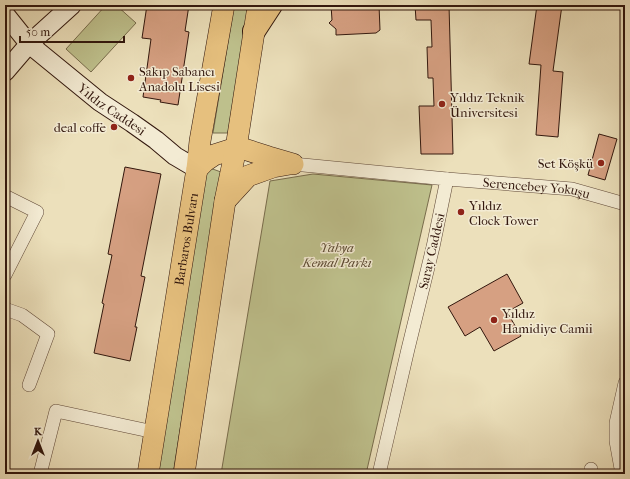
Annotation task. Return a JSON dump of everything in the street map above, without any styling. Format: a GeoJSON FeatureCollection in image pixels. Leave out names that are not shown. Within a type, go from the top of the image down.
{"type":"FeatureCollection","features":[{"type":"Feature","properties":{"kind":"highway"},"geometry":{"type":"LineString","coordinates":[[254,31],[271,5]]}},
{"type":"Feature","properties":{"kind":"main road","name":"Barbaros Bulvarı"},"geometry":{"type":"LineString","coordinates":[[148,474],[202,132],[224,5]]}},
{"type":"Feature","properties":{"kind":"main road"},"geometry":{"type":"LineString","coordinates":[[184,474],[225,201],[236,148],[259,5]]}},
{"type":"Feature","properties":{"kind":"main road"},"geometry":{"type":"LineString","coordinates":[[197,169],[214,155],[236,148],[293,164]]}},
{"type":"Feature","properties":{"kind":"main road"},"geometry":{"type":"LineString","coordinates":[[225,201],[248,176],[273,167],[293,164]]}},
{"type":"Feature","properties":{"kind":"street"},"geometry":{"type":"LineString","coordinates":[[5,72],[30,44],[72,5]]}},
{"type":"Feature","properties":{"kind":"street","name":"Yıldız Caddesi"},"geometry":{"type":"LineString","coordinates":[[5,14],[30,44],[100,102],[156,140],[175,156],[197,169]]}},
{"type":"Feature","properties":{"kind":"street"},"geometry":{"type":"LineString","coordinates":[[293,164],[447,179]]}},
{"type":"Feature","properties":{"kind":"street","name":"Serencebey Yokuşu"},"geometry":{"type":"LineString","coordinates":[[447,179],[572,189],[625,204]]}},
{"type":"Feature","properties":{"kind":"street","name":"Saray Caddesi"},"geometry":{"type":"LineString","coordinates":[[379,474],[433,247],[447,179]]}},
{"type":"Feature","properties":{"kind":"street"},"geometry":{"type":"LineString","coordinates":[[5,196],[37,212],[5,275]]}},
{"type":"Feature","properties":{"kind":"street"},"geometry":{"type":"LineString","coordinates":[[5,309],[22,315],[48,334],[29,385]]}},
{"type":"Feature","properties":{"kind":"street"},"geometry":{"type":"LineString","coordinates":[[622,472],[616,441],[616,423],[625,384]]}},
{"type":"Feature","properties":{"kind":"street"},"geometry":{"type":"LineString","coordinates":[[40,474],[56,411],[154,432]]}},
{"type":"Feature","properties":{"kind":"green space"},"geometry":{"type":"Polygon","coordinates":[[[106,5],[116,5],[136,23],[91,72],[66,49],[106,5]]]}},
{"type":"Feature","properties":{"kind":"green space"},"geometry":{"type":"Polygon","coordinates":[[[234,5],[250,5],[228,133],[213,133],[234,5]]]}},
{"type":"Feature","properties":{"kind":"green space"},"geometry":{"type":"Polygon","coordinates":[[[207,167],[221,172],[173,474],[158,474],[207,167]]]}},
{"type":"Feature","properties":{"kind":"green space","name":"Yahya Kemal Parkı"},"geometry":{"type":"Polygon","coordinates":[[[313,174],[432,185],[366,474],[221,474],[270,181],[313,174]]]}},
{"type":"Feature","properties":{"kind":"building","name":"Sakıp Sabancı Anadolu Lisesi"},"geometry":{"type":"Polygon","coordinates":[[[147,5],[189,5],[185,31],[189,32],[178,105],[143,97],[151,39],[142,38],[147,5]]]}},
{"type":"Feature","properties":{"kind":"building"},"geometry":{"type":"Polygon","coordinates":[[[331,5],[379,5],[380,30],[376,33],[336,35],[336,29],[329,23],[332,20],[331,5]]]}},
{"type":"Feature","properties":{"kind":"building"},"geometry":{"type":"Polygon","coordinates":[[[415,5],[449,5],[453,154],[421,154],[419,106],[434,106],[433,78],[428,78],[427,47],[432,47],[431,20],[416,20],[415,5]]]}},
{"type":"Feature","properties":{"kind":"building"},"geometry":{"type":"Polygon","coordinates":[[[537,5],[562,5],[553,71],[563,72],[558,137],[536,135],[541,65],[529,64],[537,5]]]}},
{"type":"Feature","properties":{"kind":"building","name":"Set Köşkü"},"geometry":{"type":"Polygon","coordinates":[[[599,134],[617,139],[605,180],[588,175],[599,134]]]}},
{"type":"Feature","properties":{"kind":"building"},"geometry":{"type":"Polygon","coordinates":[[[125,167],[161,174],[141,276],[145,277],[130,361],[94,353],[112,255],[108,254],[125,167]]]}},
{"type":"Feature","properties":{"kind":"building","name":"Yıldız Hamidiye Camii"},"geometry":{"type":"Polygon","coordinates":[[[507,274],[523,303],[507,312],[521,336],[494,351],[480,327],[465,336],[448,307],[507,274]]]}},
{"type":"Feature","properties":{"kind":"place","name":"Sakıp Sabancı Anadolu Lisesi"},"geometry":{"type":"Point","coordinates":[131,78]}},
{"type":"Feature","properties":{"kind":"place","name":"Yıldız Teknik Üniversitesi"},"geometry":{"type":"Point","coordinates":[442,104]}},
{"type":"Feature","properties":{"kind":"place","name":"deal coffe"},"geometry":{"type":"Point","coordinates":[114,127]}},
{"type":"Feature","properties":{"kind":"place","name":"Set Köşkü"},"geometry":{"type":"Point","coordinates":[601,163]}},
{"type":"Feature","properties":{"kind":"place","name":"Yıldız Clock Tower"},"geometry":{"type":"Point","coordinates":[461,212]}},
{"type":"Feature","properties":{"kind":"place","name":"Yıldız Hamidiye Camii"},"geometry":{"type":"Point","coordinates":[494,320]}}]}
